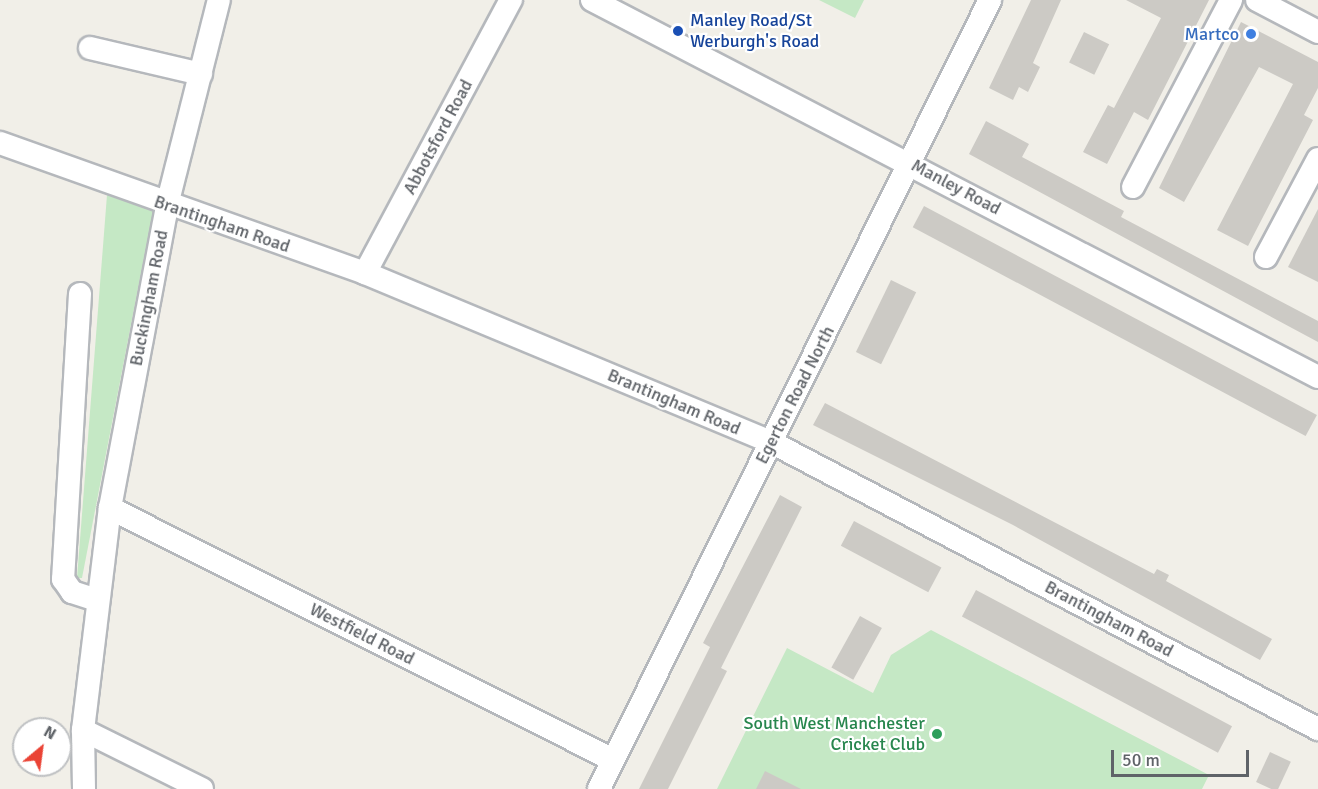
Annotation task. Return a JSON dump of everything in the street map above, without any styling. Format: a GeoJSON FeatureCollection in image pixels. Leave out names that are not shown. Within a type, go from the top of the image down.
{"type":"FeatureCollection","features":[{"type":"Feature","properties":{"kind":"street","name":"Buckingham Road"},"geometry":{"type":"LineString","coordinates":[[84,789],[83,730],[110,508],[167,205],[219,0]]}},
{"type":"Feature","properties":{"kind":"street","name":"Abbotsford Road"},"geometry":{"type":"LineString","coordinates":[[365,273],[511,0]]}},
{"type":"Feature","properties":{"kind":"street","name":"Manley Road"},"geometry":{"type":"LineString","coordinates":[[592,0],[911,163],[1318,377]]}},
{"type":"Feature","properties":{"kind":"street","name":"Egerton Road North"},"geometry":{"type":"LineString","coordinates":[[598,789],[990,0]]}},
{"type":"Feature","properties":{"kind":"street"},"geometry":{"type":"LineString","coordinates":[[1133,187],[1232,0]]}},
{"type":"Feature","properties":{"kind":"street"},"geometry":{"type":"LineString","coordinates":[[1257,0],[1318,32]]}},
{"type":"Feature","properties":{"kind":"street"},"geometry":{"type":"LineString","coordinates":[[90,48],[201,74]]}},
{"type":"Feature","properties":{"kind":"street","name":"Brantingham Road"},"geometry":{"type":"LineString","coordinates":[[0,143],[167,205],[365,273],[771,442],[1318,729]]}},
{"type":"Feature","properties":{"kind":"street"},"geometry":{"type":"LineString","coordinates":[[1266,257],[1318,159]]}},
{"type":"Feature","properties":{"kind":"street"},"geometry":{"type":"LineString","coordinates":[[80,294],[63,579],[72,592],[97,600]]}},
{"type":"Feature","properties":{"kind":"street","name":"Westfield Road"},"geometry":{"type":"LineString","coordinates":[[110,508],[613,760]]}},
{"type":"Feature","properties":{"kind":"street"},"geometry":{"type":"LineString","coordinates":[[83,730],[202,789]]}},
{"type":"Feature","properties":{"kind":"green space"},"geometry":{"type":"Polygon","coordinates":[[[819,0],[864,0],[855,18],[819,0]]]}},
{"type":"Feature","properties":{"kind":"green space"},"geometry":{"type":"Polygon","coordinates":[[[107,195],[153,211],[82,578],[77,578],[107,195]]]}},
{"type":"Feature","properties":{"kind":"green space","name":"South West Manchester Cricket Club"},"geometry":{"type":"Polygon","coordinates":[[[931,630],[1209,775],[1202,789],[717,789],[787,648],[873,693],[891,655],[931,630]]]}},
{"type":"Feature","properties":{"kind":"building"},"geometry":{"type":"Polygon","coordinates":[[[1031,0],[1061,0],[1033,63],[1040,67],[1028,92],[1019,87],[1013,100],[989,88],[1031,0]]]}},
{"type":"Feature","properties":{"kind":"building"},"geometry":{"type":"Polygon","coordinates":[[[1126,0],[1209,0],[1148,120],[1134,112],[1107,164],[1083,152],[1108,105],[1114,108],[1161,18],[1126,0]]]}},
{"type":"Feature","properties":{"kind":"building"},"geometry":{"type":"Polygon","coordinates":[[[1241,22],[1318,62],[1318,88],[1304,115],[1313,120],[1248,246],[1217,230],[1293,84],[1259,67],[1184,202],[1159,188],[1241,22]]]}},
{"type":"Feature","properties":{"kind":"building"},"geometry":{"type":"Polygon","coordinates":[[[1084,32],[1109,44],[1094,75],[1069,63],[1084,32]]]}},
{"type":"Feature","properties":{"kind":"building"},"geometry":{"type":"Polygon","coordinates":[[[986,121],[1029,144],[1022,157],[1124,211],[1121,217],[1318,321],[1318,342],[969,154],[986,121]]]}},
{"type":"Feature","properties":{"kind":"building"},"geometry":{"type":"Polygon","coordinates":[[[924,206],[1317,415],[1306,436],[913,227],[924,206]]]}},
{"type":"Feature","properties":{"kind":"building"},"geometry":{"type":"Polygon","coordinates":[[[1318,209],[1318,282],[1288,267],[1318,209]]]}},
{"type":"Feature","properties":{"kind":"building"},"geometry":{"type":"Polygon","coordinates":[[[891,280],[916,292],[881,364],[856,352],[891,280]]]}},
{"type":"Feature","properties":{"kind":"building"},"geometry":{"type":"Polygon","coordinates":[[[825,403],[1154,574],[1157,569],[1169,575],[1166,581],[1272,639],[1260,660],[1013,525],[813,425],[825,403]]]}},
{"type":"Feature","properties":{"kind":"building"},"geometry":{"type":"Polygon","coordinates":[[[780,495],[802,507],[721,668],[727,671],[668,789],[639,789],[710,647],[703,643],[780,495]]]}},
{"type":"Feature","properties":{"kind":"building"},"geometry":{"type":"Polygon","coordinates":[[[854,521],[941,567],[928,592],[841,546],[854,521]]]}},
{"type":"Feature","properties":{"kind":"building"},"geometry":{"type":"Polygon","coordinates":[[[976,590],[1232,726],[1218,753],[962,616],[976,590]]]}},
{"type":"Feature","properties":{"kind":"building"},"geometry":{"type":"Polygon","coordinates":[[[860,616],[882,628],[853,680],[831,668],[860,616]]]}},
{"type":"Feature","properties":{"kind":"building"},"geometry":{"type":"Polygon","coordinates":[[[1270,752],[1291,762],[1278,789],[1271,789],[1256,782],[1270,752]]]}},
{"type":"Feature","properties":{"kind":"building"},"geometry":{"type":"Polygon","coordinates":[[[765,771],[801,789],[756,789],[765,771]]]}},
{"type":"Feature","properties":{"kind":"place","name":"Manley Road/St Werburgh's Road"},"geometry":{"type":"Point","coordinates":[678,31]}},
{"type":"Feature","properties":{"kind":"place","name":"Martco"},"geometry":{"type":"Point","coordinates":[1251,34]}},
{"type":"Feature","properties":{"kind":"place","name":"South West Manchester Cricket Club"},"geometry":{"type":"Point","coordinates":[937,734]}}]}
